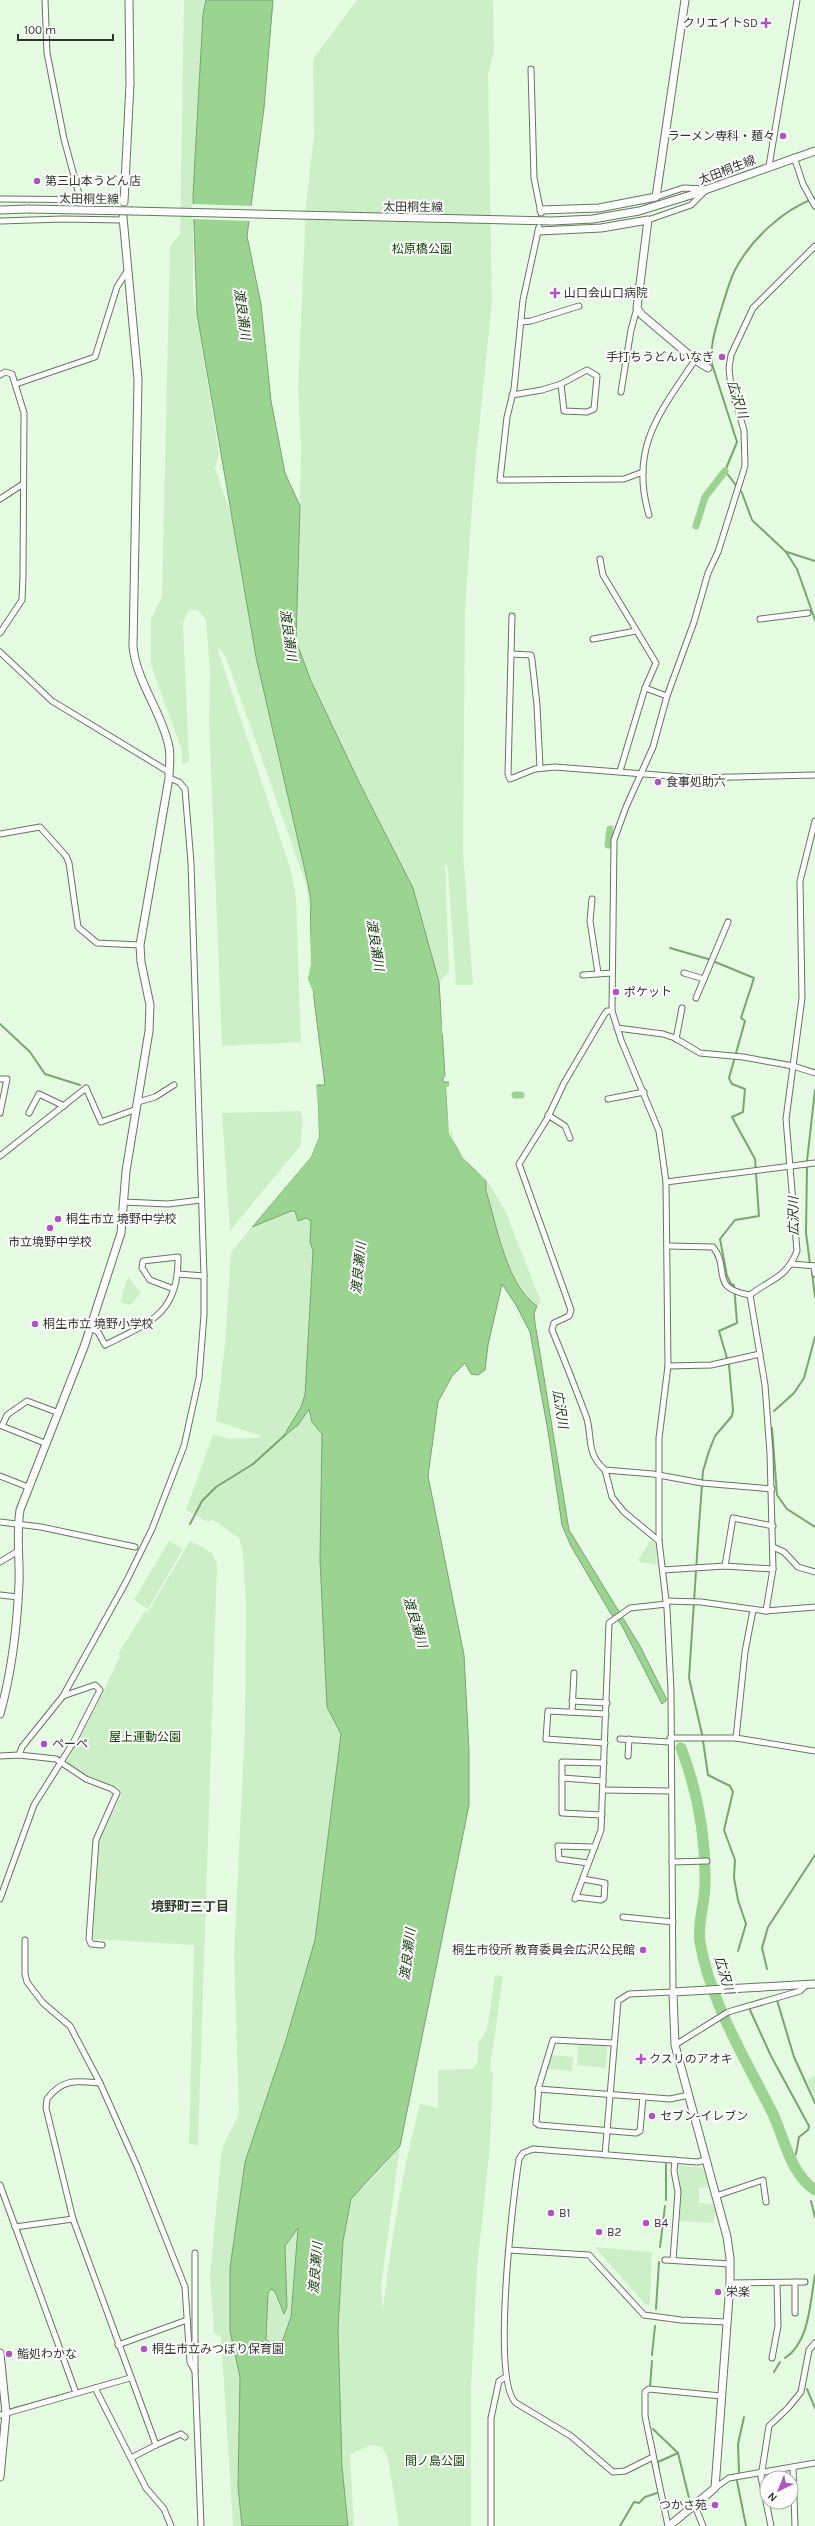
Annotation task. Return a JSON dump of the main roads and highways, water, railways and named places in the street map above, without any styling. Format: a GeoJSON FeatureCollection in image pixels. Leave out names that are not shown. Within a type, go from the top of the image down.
{"type":"FeatureCollection","features":[{"type":"Feature","properties":{"kind":"water","name":"渡良瀬川"},"geometry":{"type":"Polygon","coordinates":[[[206,0],[273,0],[264,108],[247,236],[261,304],[271,401],[285,473],[300,506],[296,641],[311,681],[359,782],[413,888],[439,982],[445,1076],[443,1077],[443,1082],[449,1082],[450,1087],[446,1087],[448,1116],[453,1139],[464,1159],[486,1179],[486,1191],[510,1269],[526,1296],[537,1306],[534,1313],[535,1323],[569,1530],[640,1646],[667,1700],[662,1704],[621,1624],[611,1614],[571,1546],[562,1525],[548,1431],[530,1332],[516,1305],[502,1284],[488,1345],[485,1370],[478,1375],[471,1374],[465,1363],[452,1376],[438,1402],[428,1476],[464,1655],[469,1751],[469,1805],[400,2146],[351,2199],[343,2241],[338,2329],[342,2467],[348,2526],[242,2526],[238,2487],[240,2377],[230,2331],[230,2268],[245,2162],[286,2040],[315,1940],[341,1734],[327,1707],[320,1559],[322,1434],[312,1422],[309,1409],[298,1425],[283,1437],[301,1407],[305,1395],[313,1251],[310,1242],[311,1221],[306,1218],[298,1221],[295,1211],[291,1211],[252,1227],[311,1157],[319,1137],[317,1085],[325,1085],[313,991],[308,980],[311,901],[256,657],[197,314],[193,195],[203,14],[206,0]],[[298,2228],[285,2246],[287,2307],[284,2314],[275,2292],[271,2289],[268,2293],[266,2339],[273,2346],[281,2345],[291,2317],[298,2228]]]}},
{"type":"Feature","properties":{"kind":"waterway","name":"広沢川"},"geometry":{"type":"LineString","coordinates":[[815,198],[791,210],[769,227],[742,258],[730,281],[713,338],[712,351],[712,364],[737,442],[725,471],[742,493],[752,520],[786,552],[797,569],[815,620]]}},
{"type":"Feature","properties":{"kind":"waterway"},"geometry":{"type":"LineString","coordinates":[[696,526],[705,497],[725,471]]}},
{"type":"Feature","properties":{"kind":"waterway"},"geometry":{"type":"LineString","coordinates":[[787,552],[815,561]]}},
{"type":"Feature","properties":{"kind":"waterway"},"geometry":{"type":"LineString","coordinates":[[608,845],[610,829]]}},
{"type":"Feature","properties":{"kind":"waterway"},"geometry":{"type":"LineString","coordinates":[[670,948],[708,959],[754,978],[741,1018],[745,1021],[729,1078],[732,1084],[745,1089],[743,1112],[732,1117],[755,1159],[759,1216],[735,1220],[720,1239],[727,1276],[731,1284],[734,1285],[737,1323],[719,1331],[729,1365],[733,1410],[732,1416],[715,1436],[703,1471],[689,1678],[702,1734],[708,1775],[730,1786],[733,1792],[724,1830],[735,1860],[734,1878],[738,1900],[746,1924],[738,1951]]}},
{"type":"Feature","properties":{"kind":"waterway"},"geometry":{"type":"LineString","coordinates":[[0,1024],[30,1052],[45,1074],[80,1085]]}},
{"type":"Feature","properties":{"kind":"waterway","name":"広沢川"},"geometry":{"type":"LineString","coordinates":[[807,1161],[815,1090]]}},
{"type":"Feature","properties":{"kind":"waterway"},"geometry":{"type":"LineString","coordinates":[[515,1095],[521,1095]]}},
{"type":"Feature","properties":{"kind":"waterway","name":"広沢川"},"geometry":{"type":"LineString","coordinates":[[807,1167],[806,1233],[810,1264]]}},
{"type":"Feature","properties":{"kind":"waterway","name":"広沢川"},"geometry":{"type":"LineString","coordinates":[[812,1272],[815,1297]]}},
{"type":"Feature","properties":{"kind":"waterway","name":"広沢川"},"geometry":{"type":"LineString","coordinates":[[774,1411],[794,1393],[804,1378],[815,1337]]}},
{"type":"Feature","properties":{"kind":"waterway","name":"広沢川"},"geometry":{"type":"LineString","coordinates":[[772,1428],[777,1495],[787,1509],[815,1527]]}},
{"type":"Feature","properties":{"kind":"waterway"},"geometry":{"type":"LineString","coordinates":[[190,1524],[202,1501],[216,1487],[253,1464],[285,1435]]}},
{"type":"Feature","properties":{"kind":"waterway","name":"広沢川"},"geometry":{"type":"LineString","coordinates":[[681,1748],[692,1781],[700,1815],[704,1850],[705,1885],[699,1935],[705,1964],[720,2009],[773,2114],[789,2155],[800,2175],[815,2190]]}},
{"type":"Feature","properties":{"kind":"waterway"},"geometry":{"type":"LineString","coordinates":[[767,1969],[762,1948],[768,1927],[815,1855]]}},
{"type":"Feature","properties":{"kind":"waterway"},"geometry":{"type":"LineString","coordinates":[[777,2000],[794,2057],[815,2103]]}},
{"type":"Feature","properties":{"kind":"waterway"},"geometry":{"type":"LineString","coordinates":[[750,2010],[771,2056],[809,2126],[808,2130],[799,2137],[796,2154],[790,2158]]}},
{"type":"Feature","properties":{"kind":"waterway"},"geometry":{"type":"LineString","coordinates":[[666,2164],[666,2200]]}},
{"type":"Feature","properties":{"kind":"waterway"},"geometry":{"type":"LineString","coordinates":[[811,2201],[815,2217]]}},
{"type":"Feature","properties":{"kind":"waterway"},"geometry":{"type":"LineString","coordinates":[[660,2247],[665,2206]]}},
{"type":"Feature","properties":{"kind":"waterway"},"geometry":{"type":"LineString","coordinates":[[656,2309],[659,2262]]}},
{"type":"Feature","properties":{"kind":"waterway"},"geometry":{"type":"LineString","coordinates":[[785,2358],[800,2342],[804,2332],[808,2320],[815,2275]]}},
{"type":"Feature","properties":{"kind":"waterway"},"geometry":{"type":"LineString","coordinates":[[652,2355],[655,2326]]}},
{"type":"Feature","properties":{"kind":"waterway"},"geometry":{"type":"LineString","coordinates":[[650,2387],[652,2361]]}},
{"type":"Feature","properties":{"kind":"waterway"},"geometry":{"type":"LineString","coordinates":[[774,2372],[780,2362]]}},
{"type":"Feature","properties":{"kind":"waterway"},"geometry":{"type":"LineString","coordinates":[[807,2389],[815,2408]]}},
{"type":"Feature","properties":{"kind":"waterway"},"geometry":{"type":"LineString","coordinates":[[739,2472],[738,2444],[744,2417]]}},
{"type":"Feature","properties":{"kind":"waterway"},"geometry":{"type":"LineString","coordinates":[[653,2429],[678,2453],[690,2502]]}},
{"type":"Feature","properties":{"kind":"waterway"},"geometry":{"type":"LineString","coordinates":[[659,2473],[658,2462],[678,2453]]}},
{"type":"Feature","properties":{"kind":"waterway"},"geometry":{"type":"LineString","coordinates":[[737,2481],[746,2526]]}},
{"type":"Feature","properties":{"kind":"waterway"},"geometry":{"type":"LineString","coordinates":[[620,2526],[634,2502],[639,2503],[645,2497],[657,2493]]}},
{"type":"Feature","properties":{"kind":"place","name":"クリエイトSD"},"geometry":{"type":"Point","coordinates":[766,23]}},
{"type":"Feature","properties":{"kind":"place","name":"ラーメン専科・麺々"},"geometry":{"type":"Point","coordinates":[783,136]}},
{"type":"Feature","properties":{"kind":"place","name":"第三山本うどん店"},"geometry":{"type":"Point","coordinates":[37,181]}},
{"type":"Feature","properties":{"kind":"place","name":"山口会山口病院"},"geometry":{"type":"Point","coordinates":[555,293]}},
{"type":"Feature","properties":{"kind":"place","name":"手打ちうどんいなぎ"},"geometry":{"type":"Point","coordinates":[722,357]}},
{"type":"Feature","properties":{"kind":"place","name":"食事処助六"},"geometry":{"type":"Point","coordinates":[658,782]}},
{"type":"Feature","properties":{"kind":"place","name":"ポケット"},"geometry":{"type":"Point","coordinates":[616,992]}},
{"type":"Feature","properties":{"kind":"place","name":"桐生市立 境野中学校"},"geometry":{"type":"Point","coordinates":[58,1219]}},
{"type":"Feature","properties":{"kind":"place","name":"市立境野中学校"},"geometry":{"type":"Point","coordinates":[50,1228]}},
{"type":"Feature","properties":{"kind":"place","name":"桐生市立 境野小学校"},"geometry":{"type":"Point","coordinates":[35,1324]}},
{"type":"Feature","properties":{"kind":"place","name":"ペーペ"},"geometry":{"type":"Point","coordinates":[44,1744]}},
{"type":"Feature","properties":{"kind":"place","name":"桐生市役所 教育委員会広沢公民館"},"geometry":{"type":"Point","coordinates":[643,1950]}},
{"type":"Feature","properties":{"kind":"place","name":"クスリのアオキ"},"geometry":{"type":"Point","coordinates":[641,2059]}},
{"type":"Feature","properties":{"kind":"place","name":"セブン-イレブン"},"geometry":{"type":"Point","coordinates":[652,2116]}},
{"type":"Feature","properties":{"kind":"place","name":"B1"},"geometry":{"type":"Point","coordinates":[551,2213]}},
{"type":"Feature","properties":{"kind":"place","name":"B4"},"geometry":{"type":"Point","coordinates":[646,2223]}},
{"type":"Feature","properties":{"kind":"place","name":"B2"},"geometry":{"type":"Point","coordinates":[599,2232]}},
{"type":"Feature","properties":{"kind":"place","name":"栄楽"},"geometry":{"type":"Point","coordinates":[718,2292]}},
{"type":"Feature","properties":{"kind":"place","name":"桐生市立みつぼり保育園"},"geometry":{"type":"Point","coordinates":[144,2349]}},
{"type":"Feature","properties":{"kind":"place","name":"鮨処わかな"},"geometry":{"type":"Point","coordinates":[9,2354]}},
{"type":"Feature","properties":{"kind":"place","name":"つかさ苑"},"geometry":{"type":"Point","coordinates":[715,2505]}},
{"type":"Feature","properties":{"kind":"district","name":"境野町三丁目"},"geometry":{"type":"Point","coordinates":[190,1906]}},
{"type":"Feature","properties":{"kind":"park label","name":"松原橋公園"},"geometry":{"type":"Point","coordinates":[422,249]}},
{"type":"Feature","properties":{"kind":"park label","name":"屋上運動公園"},"geometry":{"type":"Point","coordinates":[145,1737]}},
{"type":"Feature","properties":{"kind":"park label","name":"間ノ島公園"},"geometry":{"type":"Point","coordinates":[435,2461]}}]}
